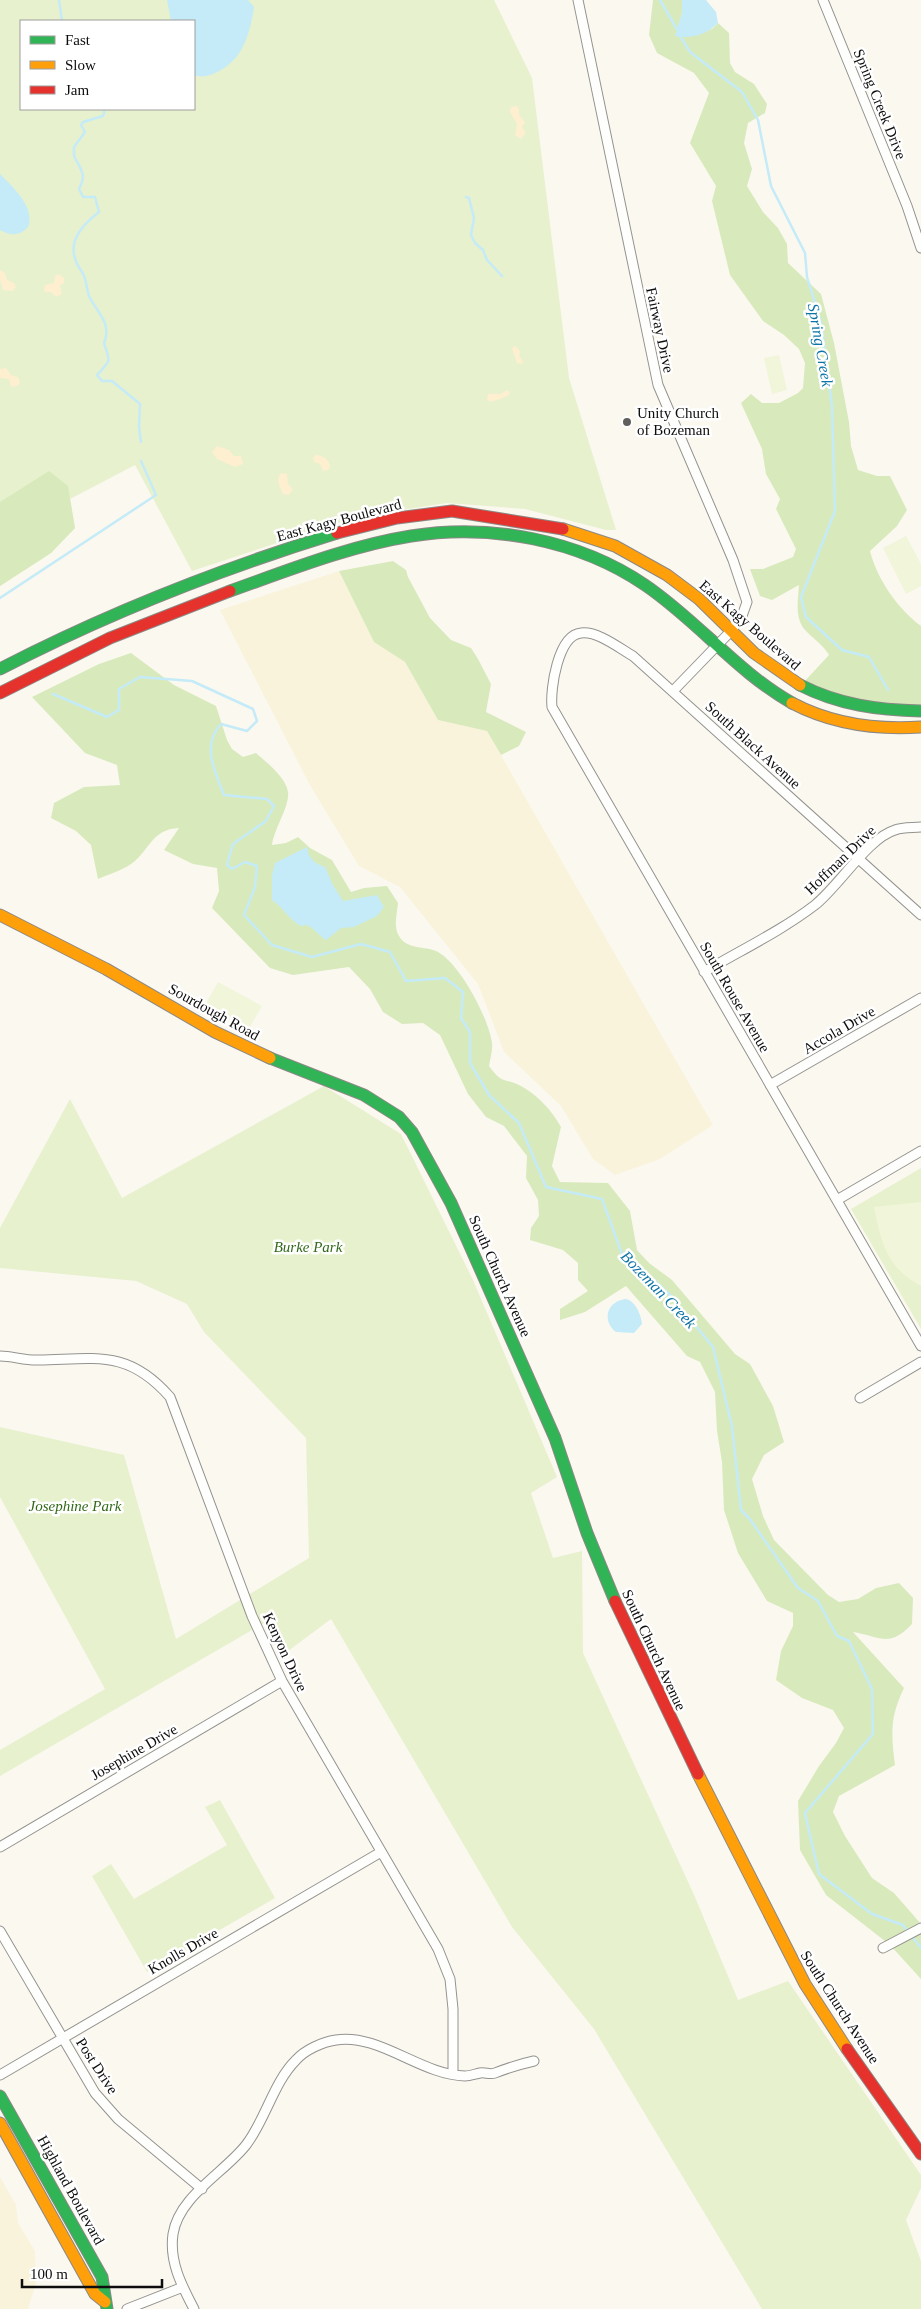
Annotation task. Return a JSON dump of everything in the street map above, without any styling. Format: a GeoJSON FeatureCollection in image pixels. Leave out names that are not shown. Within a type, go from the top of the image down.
{"type":"FeatureCollection","features":[{"type":"Feature","properties":{"kind":"main road","name":"East Kagy Boulevard"},"geometry":{"type":"LineString","coordinates":[[0,669],[127,608],[212,574],[281,550],[363,526],[390,519],[451,511],[555,527],[639,556],[702,602],[730,632],[774,669],[801,688],[826,699],[888,711],[921,711]]}},
{"type":"Feature","properties":{"kind":"main road"},"geometry":{"type":"LineString","coordinates":[[0,693],[87,648],[171,612],[249,584],[370,545],[407,536],[443,532],[483,532],[518,536],[553,544],[586,555],[625,572],[686,615],[757,680],[778,695],[803,708],[824,716],[858,724],[894,728],[921,728]]}},
{"type":"Feature","properties":{"kind":"main road","name":"Sourdough Road"},"geometry":{"type":"LineString","coordinates":[[0,915],[106,968],[243,1046],[284,1065],[364,1095],[399,1117],[412,1132]]}},
{"type":"Feature","properties":{"kind":"main road","name":"South Church Avenue"},"geometry":{"type":"LineString","coordinates":[[412,1132],[455,1212],[556,1438],[587,1533],[622,1619],[737,1854],[805,1984],[851,2055],[921,2154]]}},
{"type":"Feature","properties":{"kind":"main road","name":"Highland Boulevard"},"geometry":{"type":"LineString","coordinates":[[0,2096],[102,2277],[107,2289],[106,2306]]}},
{"type":"Feature","properties":{"kind":"main road","name":"Highland Boulevard"},"geometry":{"type":"LineString","coordinates":[[0,2123],[95,2294],[106,2306]]}},
{"type":"Feature","properties":{"kind":"street","name":"Fairway Drive"},"geometry":{"type":"LineString","coordinates":[[578,0],[658,385],[742,582],[746,602],[742,616],[730,632],[716,644],[673,691]]}},
{"type":"Feature","properties":{"kind":"street","name":"Spring Creek Drive"},"geometry":{"type":"LineString","coordinates":[[823,0],[907,206],[921,248]]}},
{"type":"Feature","properties":{"kind":"street","name":"South Black Avenue"},"geometry":{"type":"LineString","coordinates":[[560,655],[571,638],[580,633],[594,635],[634,656],[921,915]]}},
{"type":"Feature","properties":{"kind":"street","name":"South Rouse Avenue"},"geometry":{"type":"LineString","coordinates":[[560,655],[552,686],[552,707],[921,1346]]}},
{"type":"Feature","properties":{"kind":"street","name":"Hoffman Drive"},"geometry":{"type":"LineString","coordinates":[[704,972],[794,919],[815,904],[884,835],[895,830],[921,827]]}},
{"type":"Feature","properties":{"kind":"street","name":"Accola Drive"},"geometry":{"type":"LineString","coordinates":[[770,1085],[921,998]]}},
{"type":"Feature","properties":{"kind":"street"},"geometry":{"type":"LineString","coordinates":[[837,1200],[921,1151]]}},
{"type":"Feature","properties":{"kind":"street","name":"Kenyon Drive"},"geometry":{"type":"LineString","coordinates":[[0,1356],[36,1360],[84,1358],[118,1361],[149,1375],[170,1397],[252,1616],[282,1681],[438,1949],[450,1979],[454,2008],[453,2074]]}},
{"type":"Feature","properties":{"kind":"street"},"geometry":{"type":"LineString","coordinates":[[860,1398],[921,1362]]}},
{"type":"Feature","properties":{"kind":"street","name":"Josephine Drive"},"geometry":{"type":"LineString","coordinates":[[0,1847],[282,1681]]}},
{"type":"Feature","properties":{"kind":"street","name":"Knolls Drive"},"geometry":{"type":"LineString","coordinates":[[0,2075],[381,1852]]}},
{"type":"Feature","properties":{"kind":"street"},"geometry":{"type":"LineString","coordinates":[[883,1948],[918,1929]]}},
{"type":"Feature","properties":{"kind":"street","name":"Post Drive"},"geometry":{"type":"LineString","coordinates":[[0,1931],[95,2093],[118,2119],[202,2189]]}},
{"type":"Feature","properties":{"kind":"street"},"geometry":{"type":"LineString","coordinates":[[194,2309],[174,2264],[173,2234],[186,2207],[246,2145],[277,2088],[295,2060],[323,2044],[336,2040],[359,2041],[433,2070],[467,2076],[482,2073],[494,2074],[516,2064],[534,2061]]}},
{"type":"Feature","properties":{"kind":"street"},"geometry":{"type":"LineString","coordinates":[[127,2309],[183,2287]]}},
{"type":"Feature","properties":{"kind":"shaded area"},"geometry":{"type":"Polygon","coordinates":[[[339,571],[374,641],[405,662],[438,720],[487,731],[713,1125],[660,1159],[615,1175],[593,1159],[561,1106],[504,1052],[478,984],[400,887],[359,866],[311,787],[220,610],[339,571]]]}},
{"type":"Feature","properties":{"kind":"shaded area"},"geometry":{"type":"Polygon","coordinates":[[[0,2177],[16,2205],[18,2223],[35,2251],[36,2283],[28,2309],[0,2309],[0,2177]]]}},
{"type":"Feature","properties":{"kind":"green space"},"geometry":{"type":"Polygon","coordinates":[[[0,0],[494,0],[532,78],[569,378],[616,530],[606,530],[525,509],[447,503],[356,517],[192,571],[135,465],[70,499],[75,528],[51,553],[0,586],[0,0]]]}},
{"type":"Feature","properties":{"kind":"green space"},"geometry":{"type":"Polygon","coordinates":[[[653,0],[682,0],[682,13],[676,36],[712,29],[718,23],[729,33],[730,63],[735,72],[754,84],[767,104],[765,113],[748,123],[744,143],[752,169],[747,186],[763,212],[778,228],[787,244],[788,263],[821,294],[834,343],[849,422],[851,446],[858,470],[877,476],[890,476],[907,510],[897,526],[870,551],[883,583],[904,611],[921,626],[921,705],[875,704],[833,694],[803,683],[829,655],[800,622],[798,616],[799,585],[772,600],[760,596],[750,569],[763,569],[793,557],[796,549],[776,509],[780,499],[766,474],[762,449],[741,403],[751,394],[762,403],[779,403],[798,393],[803,388],[805,363],[799,349],[784,335],[763,321],[730,275],[712,201],[716,186],[690,143],[709,93],[694,73],[657,53],[649,35],[653,0]]]}},
{"type":"Feature","properties":{"kind":"green space"},"geometry":{"type":"Polygon","coordinates":[[[779,355],[787,390],[772,394],[764,358],[779,355]]]}},
{"type":"Feature","properties":{"kind":"green space"},"geometry":{"type":"Polygon","coordinates":[[[49,471],[68,486],[75,528],[51,553],[0,586],[0,502],[49,471]]]}},
{"type":"Feature","properties":{"kind":"green space"},"geometry":{"type":"Polygon","coordinates":[[[906,536],[921,564],[921,586],[906,594],[883,548],[906,536]]]}},
{"type":"Feature","properties":{"kind":"green space"},"geometry":{"type":"Polygon","coordinates":[[[393,561],[406,570],[430,618],[451,640],[471,648],[491,684],[486,712],[526,732],[519,746],[501,755],[487,731],[438,720],[405,662],[374,642],[339,571],[393,561]]]}},
{"type":"Feature","properties":{"kind":"green space"},"geometry":{"type":"Polygon","coordinates":[[[131,653],[174,685],[216,706],[227,740],[232,749],[243,757],[256,753],[280,775],[286,786],[288,798],[272,845],[286,843],[298,837],[310,848],[332,860],[351,892],[364,888],[387,886],[398,903],[396,927],[402,940],[415,947],[434,950],[447,958],[472,993],[490,1033],[492,1052],[489,1066],[503,1080],[521,1086],[539,1099],[549,1109],[561,1127],[552,1166],[560,1182],[608,1183],[630,1211],[637,1250],[649,1263],[672,1280],[735,1354],[750,1364],[773,1406],[784,1442],[764,1455],[752,1479],[763,1516],[774,1540],[828,1595],[839,1602],[858,1599],[876,1588],[899,1583],[913,1598],[912,1624],[897,1636],[885,1639],[853,1632],[904,1688],[896,1708],[893,1725],[895,1765],[839,1796],[833,1812],[845,1836],[872,1878],[894,1893],[921,1924],[921,1979],[890,1945],[826,1895],[800,1850],[798,1801],[844,1728],[833,1710],[802,1698],[776,1680],[781,1651],[793,1626],[793,1613],[767,1601],[738,1553],[724,1510],[722,1462],[717,1431],[715,1392],[700,1362],[687,1356],[626,1286],[585,1312],[560,1320],[560,1309],[588,1291],[578,1280],[578,1263],[563,1250],[530,1240],[531,1228],[539,1216],[538,1200],[526,1178],[527,1156],[504,1126],[486,1117],[468,1094],[440,1035],[423,1023],[402,1024],[383,1012],[370,989],[349,967],[293,975],[270,968],[212,908],[219,891],[217,868],[193,864],[164,850],[179,828],[162,832],[131,864],[98,879],[91,845],[76,831],[51,818],[54,803],[84,787],[120,785],[117,765],[85,753],[32,697],[99,664],[131,653]]]}},
{"type":"Feature","properties":{"kind":"green space"},"geometry":{"type":"Polygon","coordinates":[[[218,982],[262,1006],[250,1027],[206,1003],[218,982]]]}},
{"type":"Feature","properties":{"kind":"green space","name":"Burke Park"},"geometry":{"type":"Polygon","coordinates":[[[324,1086],[401,1134],[473,1280],[557,1477],[531,1493],[553,1558],[582,1551],[583,1653],[695,1897],[738,2000],[788,1981],[921,2175],[921,2188],[906,2220],[921,2261],[921,2309],[762,2309],[594,2029],[512,1927],[331,1619],[280,1657],[266,1622],[0,1776],[0,1750],[105,1689],[0,1497],[0,1427],[124,1455],[176,1639],[309,1558],[306,1438],[204,1332],[187,1304],[136,1281],[0,1268],[0,1228],[70,1099],[122,1198],[324,1086]]]}},
{"type":"Feature","properties":{"kind":"green space"},"geometry":{"type":"Polygon","coordinates":[[[921,1168],[921,1329],[851,1209],[921,1168]]]}},
{"type":"Feature","properties":{"kind":"green space"},"geometry":{"type":"Polygon","coordinates":[[[921,1202],[921,1286],[900,1271],[887,1253],[874,1207],[921,1202]]]}},
{"type":"Feature","properties":{"kind":"green space"},"geometry":{"type":"Polygon","coordinates":[[[220,1800],[275,1898],[147,1972],[92,1876],[111,1864],[134,1899],[227,1845],[205,1807],[220,1800]]]}},
{"type":"Feature","properties":{"kind":"sand"},"geometry":{"type":"Polygon","coordinates":[[[517,106],[519,115],[525,122],[522,127],[526,133],[521,139],[515,135],[517,124],[510,112],[511,107],[517,106]]]}},
{"type":"Feature","properties":{"kind":"sand"},"geometry":{"type":"Polygon","coordinates":[[[0,270],[5,273],[7,280],[14,283],[16,287],[13,291],[3,290],[0,270]]]}},
{"type":"Feature","properties":{"kind":"sand"},"geometry":{"type":"Polygon","coordinates":[[[58,274],[64,278],[64,283],[60,286],[62,294],[56,297],[51,292],[44,292],[45,285],[54,283],[55,276],[58,274]]]}},
{"type":"Feature","properties":{"kind":"sand"},"geometry":{"type":"Polygon","coordinates":[[[515,346],[520,351],[519,356],[523,361],[522,364],[517,363],[512,348],[515,346]]]}},
{"type":"Feature","properties":{"kind":"sand"},"geometry":{"type":"Polygon","coordinates":[[[6,368],[11,375],[18,377],[20,383],[17,386],[11,387],[9,379],[0,378],[0,369],[6,368]]]}},
{"type":"Feature","properties":{"kind":"sand"},"geometry":{"type":"Polygon","coordinates":[[[507,390],[510,392],[508,396],[491,402],[487,400],[488,394],[501,394],[507,390]]]}},
{"type":"Feature","properties":{"kind":"sand"},"geometry":{"type":"Polygon","coordinates":[[[217,446],[229,450],[234,456],[241,456],[243,464],[235,467],[217,459],[212,452],[217,446]]]}},
{"type":"Feature","properties":{"kind":"sand"},"geometry":{"type":"Polygon","coordinates":[[[315,455],[327,460],[330,467],[328,470],[323,471],[320,464],[314,462],[313,458],[315,455]]]}},
{"type":"Feature","properties":{"kind":"sand"},"geometry":{"type":"Polygon","coordinates":[[[281,473],[287,474],[288,484],[293,489],[289,495],[283,494],[279,486],[278,478],[281,473]]]}},
{"type":"Feature","properties":{"kind":"water"},"geometry":{"type":"Polygon","coordinates":[[[167,0],[248,0],[254,7],[246,38],[238,55],[218,72],[206,76],[195,75],[195,20],[171,20],[167,0]]]}},
{"type":"Feature","properties":{"kind":"water"},"geometry":{"type":"Polygon","coordinates":[[[682,0],[706,0],[716,12],[718,23],[709,31],[698,35],[687,37],[675,36],[682,13],[682,0]]]}},
{"type":"Feature","properties":{"kind":"water"},"geometry":{"type":"Polygon","coordinates":[[[0,174],[22,198],[29,212],[30,220],[28,227],[18,233],[11,234],[0,230],[0,174]]]}},
{"type":"Feature","properties":{"kind":"water"},"geometry":{"type":"Polygon","coordinates":[[[307,847],[309,855],[313,860],[325,867],[343,901],[377,895],[384,907],[377,916],[354,927],[341,928],[326,940],[307,925],[301,926],[272,900],[272,875],[275,863],[307,847]]]}},
{"type":"Feature","properties":{"kind":"water"},"geometry":{"type":"Polygon","coordinates":[[[625,1299],[635,1305],[640,1316],[642,1324],[634,1333],[616,1332],[609,1323],[608,1312],[610,1308],[625,1299]]]}},
{"type":"Feature","properties":{"kind":"waterway"},"geometry":{"type":"LineString","coordinates":[[59,0],[62,20]]}},
{"type":"Feature","properties":{"kind":"waterway","name":"Spring Creek"},"geometry":{"type":"LineString","coordinates":[[660,0],[678,31]]}},
{"type":"Feature","properties":{"kind":"waterway","name":"Spring Creek"},"geometry":{"type":"LineString","coordinates":[[680,36],[690,52],[742,92],[758,120],[771,186],[805,253],[807,277],[821,322],[832,406],[835,511],[801,597],[806,617],[842,650],[869,657],[888,690]]}},
{"type":"Feature","properties":{"kind":"waterway"},"geometry":{"type":"LineString","coordinates":[[105,110],[103,116],[83,122],[81,125],[85,132],[74,147],[74,156],[83,176],[79,189],[83,197],[95,197],[99,212],[79,232],[74,247],[74,254],[84,275],[90,298],[105,324],[106,336],[104,343],[108,360],[97,375],[102,381],[112,381],[140,404],[139,427],[141,442]]}},
{"type":"Feature","properties":{"kind":"waterway"},"geometry":{"type":"LineString","coordinates":[[466,197],[469,198],[474,218],[471,235],[475,243],[483,250],[487,260],[502,276]]}},
{"type":"Feature","properties":{"kind":"waterway"},"geometry":{"type":"LineString","coordinates":[[0,598],[156,495],[141,461]]}},
{"type":"Feature","properties":{"kind":"waterway","name":"Bozeman Creek"},"geometry":{"type":"LineString","coordinates":[[53,694],[107,717],[119,710],[119,689],[140,677],[192,681],[253,709],[257,721],[247,731],[221,724],[215,732],[211,750],[214,768],[224,795],[267,799],[274,806],[266,821],[233,844],[227,865],[232,869],[245,862],[257,866],[255,887],[244,915],[272,945],[312,957],[361,944],[390,952],[406,981],[445,978],[463,992],[461,1018],[470,1032],[470,1063],[489,1095],[519,1123],[546,1187],[602,1199],[622,1254],[633,1260],[671,1296],[713,1347],[732,1426],[741,1510],[749,1518],[798,1588],[818,1601],[837,1636],[849,1641],[872,1689],[873,1734],[805,1813],[819,1874],[872,1914],[903,1925],[921,1948]]}},
{"type":"Feature","properties":{"kind":"traffic: fast"},"geometry":{"type":"LineString","coordinates":[[230,591],[342,552],[411,536],[472,532],[533,539],[563,546],[592,557],[619,569],[645,585],[683,614],[753,677],[792,703]]}},
{"type":"Feature","properties":{"kind":"traffic: fast"},"geometry":{"type":"LineString","coordinates":[[0,669],[82,629],[207,577],[337,533]]}},
{"type":"Feature","properties":{"kind":"traffic: fast"},"geometry":{"type":"LineString","coordinates":[[800,685],[844,702],[874,708],[921,711]]}},
{"type":"Feature","properties":{"kind":"traffic: fast"},"geometry":{"type":"LineString","coordinates":[[270,1058],[364,1095],[399,1117],[412,1132],[451,1203],[555,1438],[587,1533],[615,1601]]}},
{"type":"Feature","properties":{"kind":"traffic: fast"},"geometry":{"type":"LineString","coordinates":[[0,2096],[102,2277],[107,2309]]}},
{"type":"Feature","properties":{"kind":"traffic: slow"},"geometry":{"type":"LineString","coordinates":[[563,529],[615,546],[667,575],[699,599],[754,653],[800,685]]}},
{"type":"Feature","properties":{"kind":"traffic: slow"},"geometry":{"type":"LineString","coordinates":[[792,703],[823,716],[855,724],[904,728],[921,727]]}},
{"type":"Feature","properties":{"kind":"traffic: slow"},"geometry":{"type":"LineString","coordinates":[[0,915],[106,969],[215,1032],[270,1058]]}},
{"type":"Feature","properties":{"kind":"traffic: slow"},"geometry":{"type":"LineString","coordinates":[[698,1774],[805,1984],[847,2049]]}},
{"type":"Feature","properties":{"kind":"traffic: slow"},"geometry":{"type":"LineString","coordinates":[[0,2123],[95,2294],[105,2302]]}},
{"type":"Feature","properties":{"kind":"traffic: jam"},"geometry":{"type":"LineString","coordinates":[[337,533],[397,518],[452,511],[563,529]]}},
{"type":"Feature","properties":{"kind":"traffic: jam"},"geometry":{"type":"LineString","coordinates":[[0,693],[110,638],[230,591]]}},
{"type":"Feature","properties":{"kind":"traffic: jam"},"geometry":{"type":"LineString","coordinates":[[615,1601],[698,1774]]}},
{"type":"Feature","properties":{"kind":"traffic: jam"},"geometry":{"type":"LineString","coordinates":[[847,2049],[921,2154]]}},
{"type":"Feature","properties":{"kind":"place","name":"Unity Church of Bozeman"},"geometry":{"type":"Point","coordinates":[627,422]}},
{"type":"Feature","properties":{"kind":"park label","name":"Josephine Park"},"geometry":{"type":"Point","coordinates":[75,1506]}}]}
